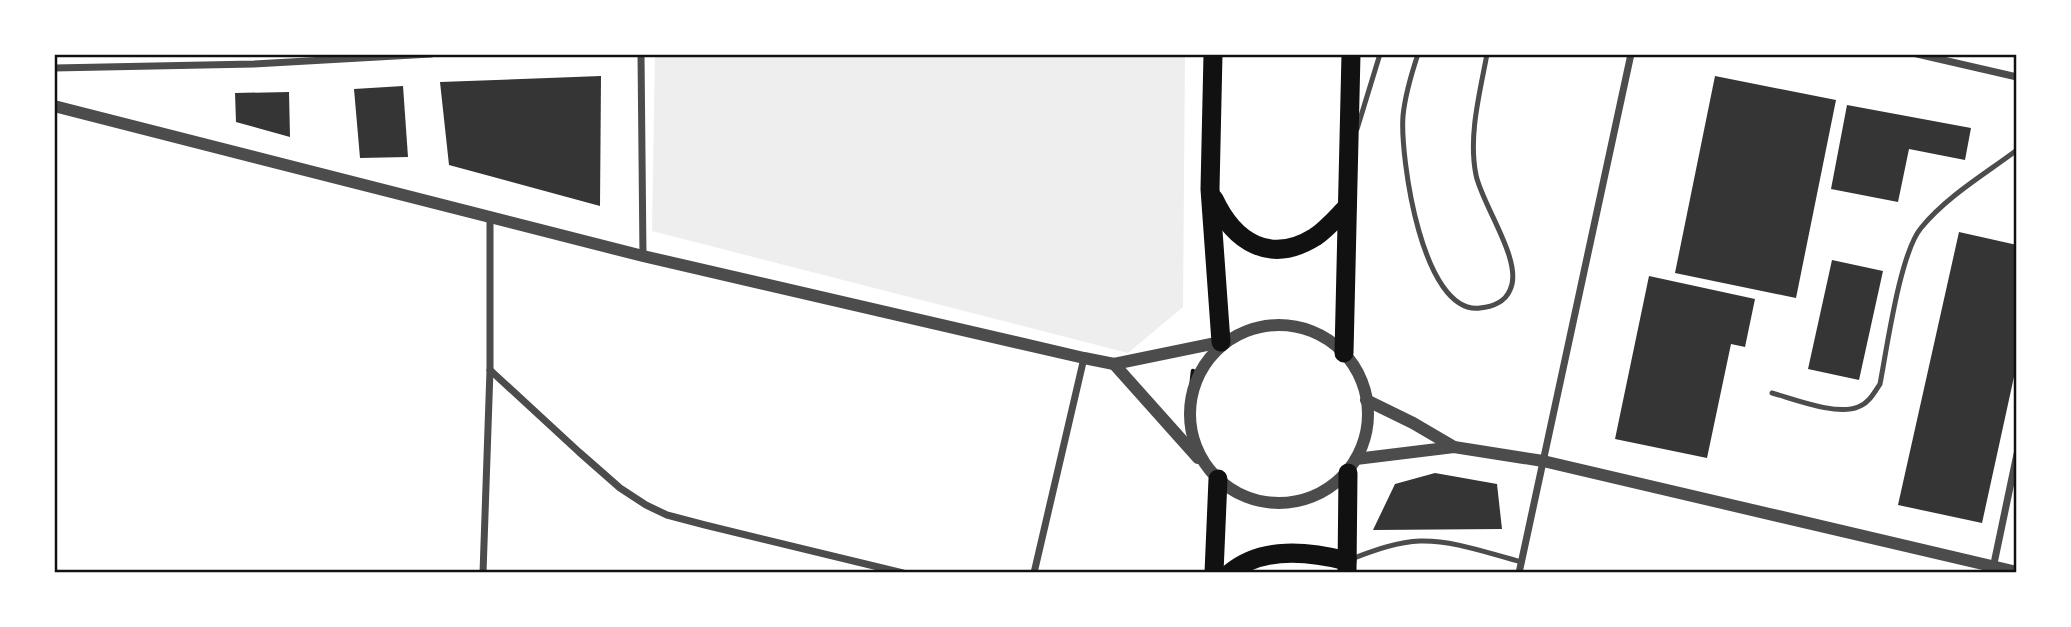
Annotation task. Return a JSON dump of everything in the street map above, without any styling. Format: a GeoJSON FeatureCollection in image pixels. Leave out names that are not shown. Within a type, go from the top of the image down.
{"type":"FeatureCollection","features":[{"type":"Feature","properties":{"kind":"highway"},"geometry":{"type":"LineString","coordinates":[[1213,54],[1210,189],[1221,342]]}},
{"type":"Feature","properties":{"kind":"highway"},"geometry":{"type":"LineString","coordinates":[[1344,354],[1351,54]]}},
{"type":"Feature","properties":{"kind":"highway"},"geometry":{"type":"LineString","coordinates":[[1210,189],[1232,230],[1243,239],[1268,248],[1289,248],[1302,244],[1317,236],[1347,207]]}},
{"type":"Feature","properties":{"kind":"highway"},"geometry":{"type":"LineString","coordinates":[[1230,573],[1241,564],[1272,553],[1314,554],[1347,567],[1352,466]]}},
{"type":"Feature","properties":{"kind":"highway"},"geometry":{"type":"LineString","coordinates":[[1213,573],[1219,480]]}},
{"type":"Feature","properties":{"kind":"street"},"geometry":{"type":"LineString","coordinates":[[54,68],[254,64],[431,54]]}},
{"type":"Feature","properties":{"kind":"street"},"geometry":{"type":"LineString","coordinates":[[641,54],[643,256]]}},
{"type":"Feature","properties":{"kind":"street"},"geometry":{"type":"LineString","coordinates":[[1520,573],[1631,54]]}},
{"type":"Feature","properties":{"kind":"street"},"geometry":{"type":"LineString","coordinates":[[1917,54],[2017,78]]}},
{"type":"Feature","properties":{"kind":"street"},"geometry":{"type":"LineString","coordinates":[[54,106],[643,256],[1114,364],[1221,342],[1251,330],[1276,325],[1301,328],[1325,338],[1344,354],[1360,377],[1366,400],[1367,430],[1352,466],[1320,494],[1291,503],[1263,502],[1238,494],[1219,480],[1114,364]]}},
{"type":"Feature","properties":{"kind":"street"},"geometry":{"type":"LineString","coordinates":[[483,573],[490,370],[489,218]]}},
{"type":"Feature","properties":{"kind":"street"},"geometry":{"type":"LineString","coordinates":[[1205,465],[1189,425],[1191,398],[1200,371],[1221,342]]}},
{"type":"Feature","properties":{"kind":"street"},"geometry":{"type":"LineString","coordinates":[[1034,573],[1084,358]]}},
{"type":"Feature","properties":{"kind":"street"},"geometry":{"type":"LineString","coordinates":[[490,370],[620,488],[656,510],[705,525],[903,573]]}},
{"type":"Feature","properties":{"kind":"street"},"geometry":{"type":"LineString","coordinates":[[1366,400],[1454,447],[1543,461],[1992,570],[2017,572]]}},
{"type":"Feature","properties":{"kind":"street"},"geometry":{"type":"LineString","coordinates":[[1352,466],[1454,447]]}},
{"type":"Feature","properties":{"kind":"street"},"geometry":{"type":"LineString","coordinates":[[1992,570],[2017,454]]}},
{"type":"Feature","properties":{"kind":"lane"},"geometry":{"type":"LineString","coordinates":[[1348,163],[1380,54]]}},
{"type":"Feature","properties":{"kind":"lane"},"geometry":{"type":"LineString","coordinates":[[1418,54],[1406,90],[1403,117],[1410,197],[1422,241],[1434,271],[1451,298],[1461,306],[1477,309],[1494,306],[1503,299],[1510,290],[1513,279],[1506,248],[1483,198],[1474,159],[1477,114],[1487,54]]}},
{"type":"Feature","properties":{"kind":"lane"},"geometry":{"type":"LineString","coordinates":[[1772,393],[1839,410],[1857,408],[1871,399],[1880,384],[1906,262],[1919,229],[1938,210],[2017,150]]}},
{"type":"Feature","properties":{"kind":"lane"},"geometry":{"type":"LineString","coordinates":[[1347,567],[1384,547],[1421,541],[1464,547],[1522,562]]}},
{"type":"Feature","properties":{"kind":"shaded area"},"geometry":{"type":"Polygon","coordinates":[[[655,54],[1185,54],[1183,307],[1128,353],[652,231],[655,54]]]}},
{"type":"Feature","properties":{"kind":"building"},"geometry":{"type":"Polygon","coordinates":[[[601,76],[600,206],[449,165],[440,82],[601,76]]]}},
{"type":"Feature","properties":{"kind":"building"},"geometry":{"type":"Polygon","coordinates":[[[1715,76],[1836,100],[1796,298],[1675,273],[1715,76]]]}},
{"type":"Feature","properties":{"kind":"building"},"geometry":{"type":"Polygon","coordinates":[[[403,86],[408,157],[360,158],[354,89],[403,86]]]}},
{"type":"Feature","properties":{"kind":"building"},"geometry":{"type":"Polygon","coordinates":[[[289,92],[290,137],[236,122],[235,93],[289,92]]]}},
{"type":"Feature","properties":{"kind":"building"},"geometry":{"type":"Polygon","coordinates":[[[1847,105],[1971,128],[1965,160],[1909,149],[1898,202],[1831,189],[1847,105]]]}},
{"type":"Feature","properties":{"kind":"building"},"geometry":{"type":"Polygon","coordinates":[[[1959,232],[2017,245],[2017,363],[1982,523],[1898,505],[1959,232]]]}},
{"type":"Feature","properties":{"kind":"building"},"geometry":{"type":"Polygon","coordinates":[[[1832,260],[1883,271],[1859,380],[1808,369],[1832,260]]]}},
{"type":"Feature","properties":{"kind":"building"},"geometry":{"type":"Polygon","coordinates":[[[1649,276],[1755,299],[1745,347],[1731,344],[1707,458],[1615,439],[1649,276]]]}},
{"type":"Feature","properties":{"kind":"building"},"geometry":{"type":"Polygon","coordinates":[[[1435,473],[1497,484],[1502,529],[1373,530],[1395,484],[1435,473]]]}}]}
